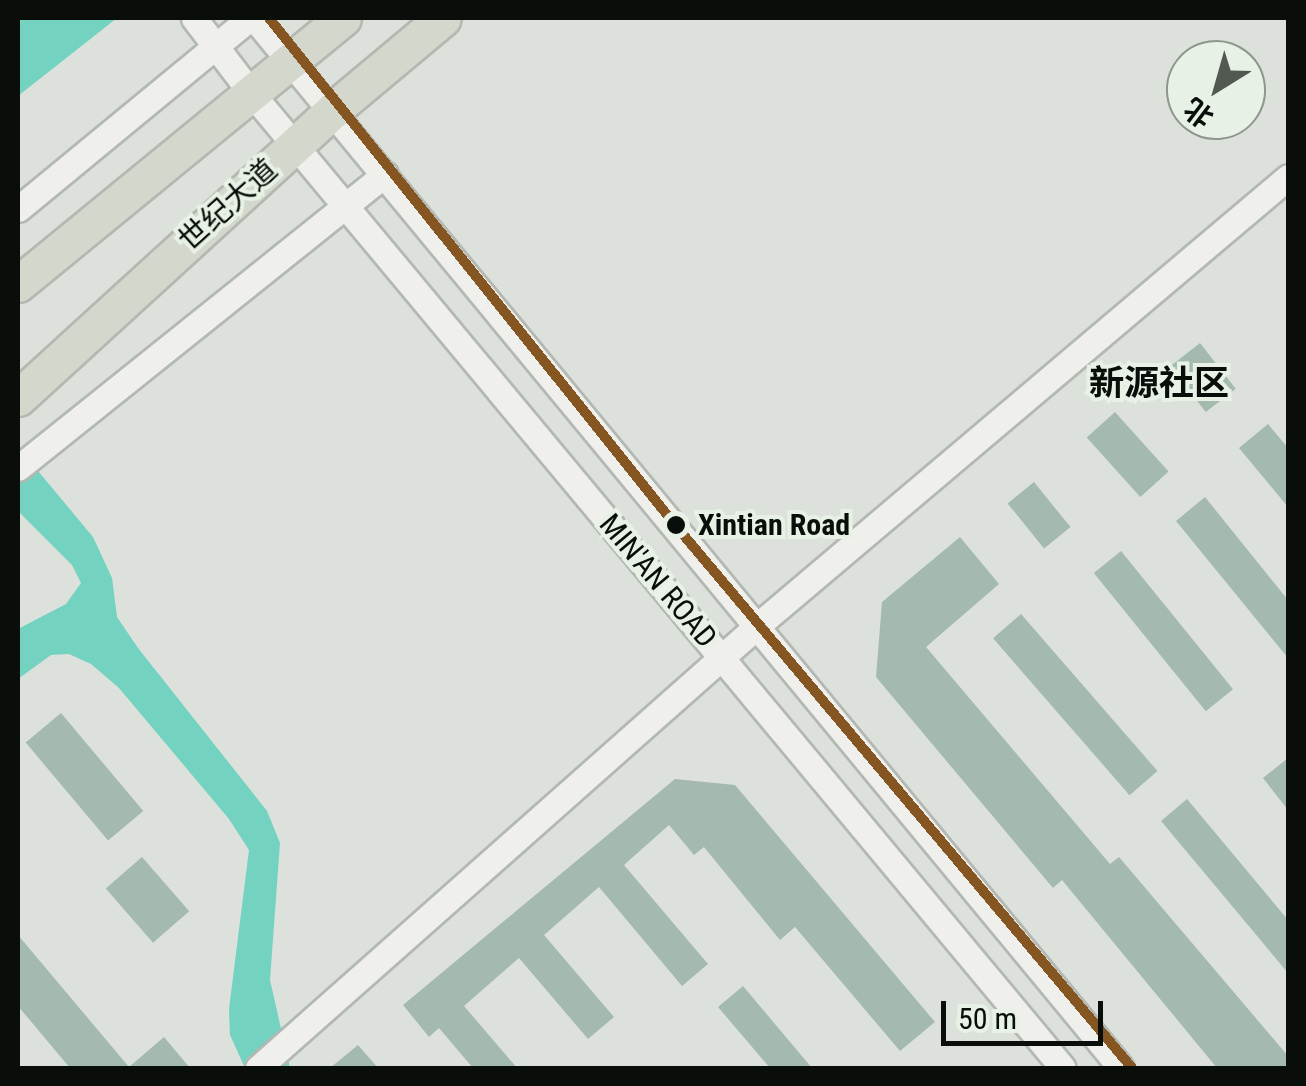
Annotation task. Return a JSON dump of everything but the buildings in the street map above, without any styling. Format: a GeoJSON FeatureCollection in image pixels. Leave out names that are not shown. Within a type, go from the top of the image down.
{"type":"FeatureCollection","features":[{"type":"Feature","properties":{"kind":"highway"},"geometry":{"type":"LineString","coordinates":[[18,284],[343,18]]}},
{"type":"Feature","properties":{"kind":"highway","name":"世纪大道"},"geometry":{"type":"LineString","coordinates":[[18,398],[333,110],[443,18]]}},
{"type":"Feature","properties":{"kind":"main road","name":"MIN'AN ROAD"},"geometry":{"type":"LineString","coordinates":[[195,18],[252,94],[1063,1068]]}},
{"type":"Feature","properties":{"kind":"main road"},"geometry":{"type":"LineString","coordinates":[[18,209],[252,18]]}},
{"type":"Feature","properties":{"kind":"main road","name":"MIN'AN ROAD"},"geometry":{"type":"LineString","coordinates":[[252,18],[293,61],[1121,1068]]}},
{"type":"Feature","properties":{"kind":"main road"},"geometry":{"type":"LineString","coordinates":[[18,468],[385,174]]}},
{"type":"Feature","properties":{"kind":"main road"},"geometry":{"type":"LineString","coordinates":[[258,1068],[758,626],[1288,177]]}},
{"type":"Feature","properties":{"kind":"shaded area"},"geometry":{"type":"Polygon","coordinates":[[[18,18],[117,18],[18,96],[18,18]]]}},
{"type":"Feature","properties":{"kind":"shaded area"},"geometry":{"type":"Polygon","coordinates":[[[18,447],[93,537],[112,578],[117,617],[138,648],[267,811],[280,843],[270,980],[290,1068],[245,1068],[230,1035],[229,1009],[249,850],[229,819],[119,688],[91,664],[69,654],[51,655],[18,679],[18,629],[66,604],[81,583],[72,565],[18,511],[18,447]]]}},
{"type":"Feature","properties":{"kind":"transit line"},"geometry":{"type":"LineString","coordinates":[[269,18],[681,532],[1132,1068]]}},
{"type":"Feature","properties":{"kind":"place","name":"Xintian Road"},"geometry":{"type":"Point","coordinates":[676,525]}},
{"type":"Feature","properties":{"kind":"district","name":"新源社区"},"geometry":{"type":"Point","coordinates":[1159,384]}}]}
